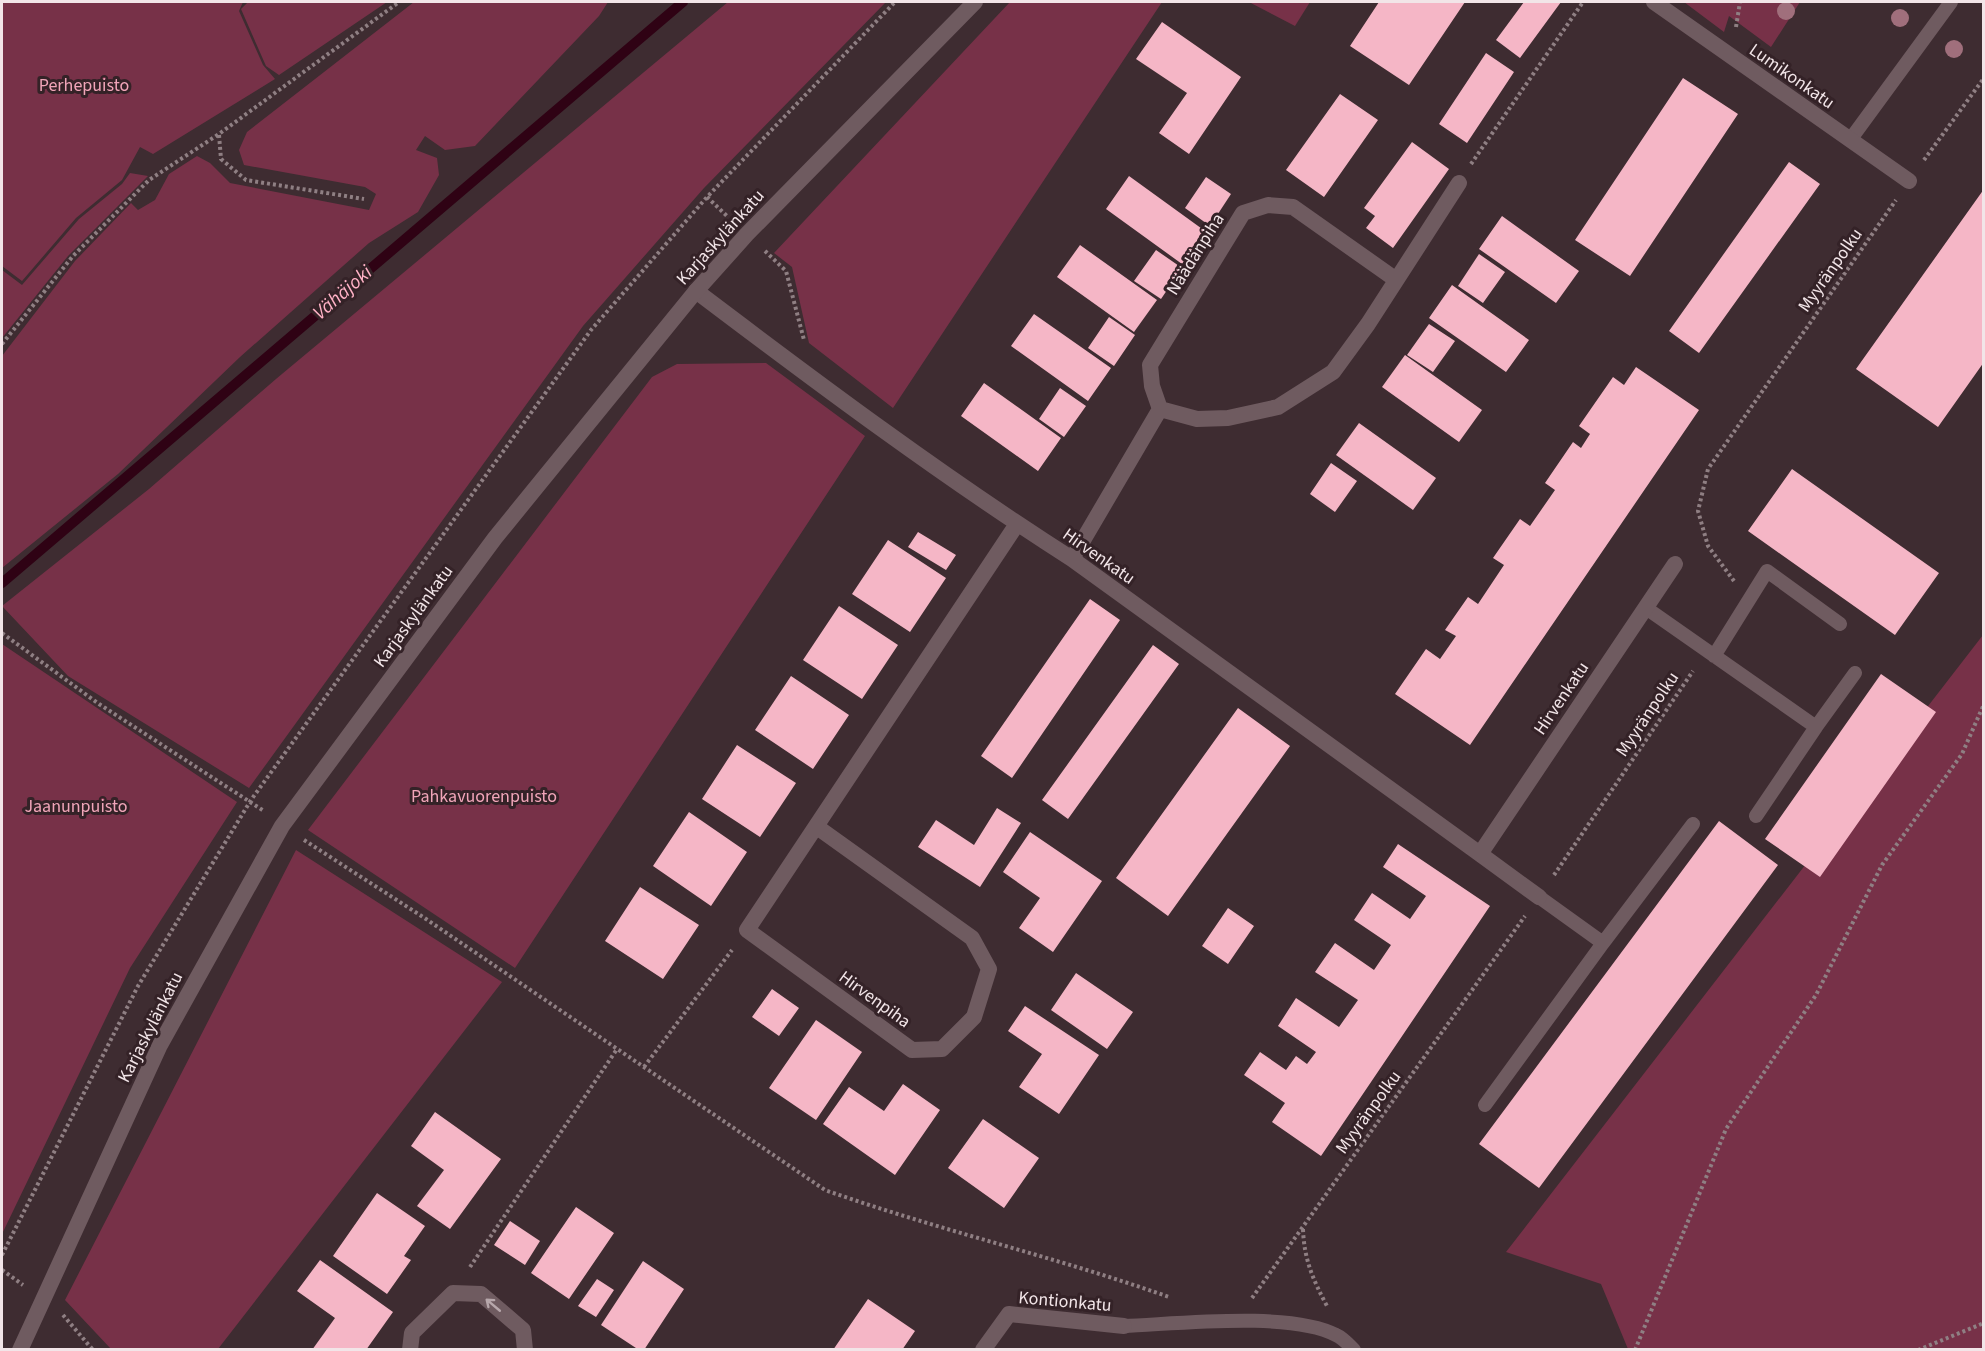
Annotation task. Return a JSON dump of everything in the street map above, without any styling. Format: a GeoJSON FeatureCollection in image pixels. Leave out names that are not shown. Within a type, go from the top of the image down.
{"type":"FeatureCollection","features":[{"type":"Feature","properties":{"kind":"street","name":"Karjaskylänkatu"},"geometry":{"type":"LineString","coordinates":[[20,1350],[160,1045],[282,826],[495,538],[696,291],[747,234],[975,2]]}},
{"type":"Feature","properties":{"kind":"street","name":"Lumikonkatu"},"geometry":{"type":"LineString","coordinates":[[1654,2],[1909,181]]}},
{"type":"Feature","properties":{"kind":"street"},"geometry":{"type":"LineString","coordinates":[[1072,559],[1160,409],[1197,419],[1228,418],[1278,407],[1333,372],[1368,324],[1459,183]]}},
{"type":"Feature","properties":{"kind":"street","name":"Näädänpiha"},"geometry":{"type":"LineString","coordinates":[[1160,409],[1152,386],[1150,365],[1243,213],[1268,205],[1293,207],[1395,279]]}},
{"type":"Feature","properties":{"kind":"street","name":"Hirvenkatu"},"geometry":{"type":"LineString","coordinates":[[696,291],[814,380],[1017,524],[1072,559],[1539,897]]}},
{"type":"Feature","properties":{"kind":"street"},"geometry":{"type":"LineString","coordinates":[[747,930],[1017,524]]}},
{"type":"Feature","properties":{"kind":"street","name":"Hirvenkatu"},"geometry":{"type":"LineString","coordinates":[[1480,854],[1675,564]]}},
{"type":"Feature","properties":{"kind":"street","name":"Hirvenpiha"},"geometry":{"type":"LineString","coordinates":[[747,930],[912,1050],[942,1049],[974,1017],[989,969],[972,938],[817,826]]}},
{"type":"Feature","properties":{"kind":"street"},"geometry":{"type":"LineString","coordinates":[[410,1350],[412,1333],[453,1293],[481,1294],[523,1330],[525,1350]]}},
{"type":"Feature","properties":{"kind":"street","name":"Kontionkatu"},"geometry":{"type":"LineString","coordinates":[[983,1350],[1009,1314],[1124,1326]]}},
{"type":"Feature","properties":{"kind":"lane"},"geometry":{"type":"LineString","coordinates":[[1850,140],[1952,2]]}},
{"type":"Feature","properties":{"kind":"lane"},"geometry":{"type":"LineString","coordinates":[[1710,653],[1767,571],[1840,624]]}},
{"type":"Feature","properties":{"kind":"lane"},"geometry":{"type":"LineString","coordinates":[[1646,608],[1816,727]]}},
{"type":"Feature","properties":{"kind":"lane"},"geometry":{"type":"LineString","coordinates":[[1756,816],[1855,674]]}},
{"type":"Feature","properties":{"kind":"lane"},"geometry":{"type":"LineString","coordinates":[[1485,1105],[1693,824]]}},
{"type":"Feature","properties":{"kind":"lane"},"geometry":{"type":"LineString","coordinates":[[1539,897],[1603,943]]}},
{"type":"Feature","properties":{"kind":"lane"},"geometry":{"type":"LineString","coordinates":[[1124,1326],[1235,1321],[1297,1324],[1336,1335],[1354,1350]]}},
{"type":"Feature","properties":{"kind":"path"},"geometry":{"type":"LineString","coordinates":[[2,344],[73,256],[149,180],[219,134],[399,2]]}},
{"type":"Feature","properties":{"kind":"path"},"geometry":{"type":"LineString","coordinates":[[1459,183],[1583,2]]}},
{"type":"Feature","properties":{"kind":"path","name":"Myyränpolku"},"geometry":{"type":"LineString","coordinates":[[1736,593],[1734,582],[1708,546],[1698,511],[1708,469],[1983,78]]}},
{"type":"Feature","properties":{"kind":"path"},"geometry":{"type":"LineString","coordinates":[[219,134],[221,159],[246,180],[364,199]]}},
{"type":"Feature","properties":{"kind":"path"},"geometry":{"type":"LineString","coordinates":[[707,197],[786,271],[814,380]]}},
{"type":"Feature","properties":{"kind":"path"},"geometry":{"type":"LineString","coordinates":[[2,633],[99,704],[251,800],[282,826],[423,917],[825,1190],[891,1213],[1089,1269],[1179,1301]]}},
{"type":"Feature","properties":{"kind":"path","name":"Myyränpolku"},"geometry":{"type":"LineString","coordinates":[[1235,1321],[1539,897],[1710,653]]}},
{"type":"Feature","properties":{"kind":"path"},"geometry":{"type":"LineString","coordinates":[[1635,1350],[1726,1129],[1816,995],[1882,865],[1962,754],[1983,704]]}},
{"type":"Feature","properties":{"kind":"path"},"geometry":{"type":"LineString","coordinates":[[644,1067],[747,930]]}},
{"type":"Feature","properties":{"kind":"path"},"geometry":{"type":"LineString","coordinates":[[453,1293],[617,1049]]}},
{"type":"Feature","properties":{"kind":"path"},"geometry":{"type":"LineString","coordinates":[[1302,1228],[1304,1253],[1312,1278],[1330,1310]]}},
{"type":"Feature","properties":{"kind":"path"},"geometry":{"type":"LineString","coordinates":[[1918,1350],[1983,1323]]}},
{"type":"Feature","properties":{"kind":"green space","name":"Perhepuisto"},"geometry":{"type":"Polygon","coordinates":[[[2,2],[243,2],[239,11],[263,65],[275,79],[153,154],[140,147],[122,180],[76,218],[22,281],[2,266],[2,2]]]}},
{"type":"Feature","properties":{"kind":"green space"},"geometry":{"type":"Polygon","coordinates":[[[248,2],[387,2],[279,75],[266,66],[241,9],[248,2]]]}},
{"type":"Feature","properties":{"kind":"green space"},"geometry":{"type":"Polygon","coordinates":[[[414,2],[608,2],[599,16],[475,146],[445,150],[425,136],[416,150],[437,158],[439,175],[418,212],[369,243],[240,357],[118,474],[2,568],[2,356],[75,261],[131,203],[138,210],[155,200],[169,174],[197,156],[210,163],[230,183],[369,210],[376,194],[365,187],[244,165],[239,150],[247,132],[414,2]]]}},
{"type":"Feature","properties":{"kind":"green space"},"geometry":{"type":"Polygon","coordinates":[[[728,2],[886,2],[704,188],[583,326],[249,788],[68,676],[2,606],[149,489],[276,379],[728,2]]]}},
{"type":"Feature","properties":{"kind":"green space"},"geometry":{"type":"Polygon","coordinates":[[[1010,2],[1162,2],[893,408],[809,343],[792,267],[774,253],[1010,2]]]}},
{"type":"Feature","properties":{"kind":"green space"},"geometry":{"type":"Polygon","coordinates":[[[1249,2],[1310,2],[1295,26],[1249,2]]]}},
{"type":"Feature","properties":{"kind":"green space"},"geometry":{"type":"Polygon","coordinates":[[[1684,2],[1800,2],[1771,47],[1729,16],[1724,32],[1684,2]]]}},
{"type":"Feature","properties":{"kind":"green space"},"geometry":{"type":"Polygon","coordinates":[[[130,173],[148,176],[68,256],[2,338],[2,270],[22,285],[79,219],[122,184],[130,173]]]}},
{"type":"Feature","properties":{"kind":"green space","name":"Pahkavuorenpuisto"},"geometry":{"type":"Polygon","coordinates":[[[766,363],[865,436],[515,968],[308,830],[652,377],[677,364],[766,363]]]}},
{"type":"Feature","properties":{"kind":"green space"},"geometry":{"type":"Polygon","coordinates":[[[1983,635],[1983,1349],[1628,1349],[1601,1284],[1506,1252],[1983,635]]]}},
{"type":"Feature","properties":{"kind":"green space","name":"Jaanunpuisto"},"geometry":{"type":"Polygon","coordinates":[[[2,644],[237,802],[130,968],[2,1234],[2,644]]]}},
{"type":"Feature","properties":{"kind":"green space"},"geometry":{"type":"Polygon","coordinates":[[[296,850],[502,982],[218,1349],[111,1349],[65,1300],[296,850]]]}},
{"type":"Feature","properties":{"kind":"building"},"geometry":{"type":"Polygon","coordinates":[[[1379,2],[1465,2],[1409,85],[1350,46],[1379,2]]]}},
{"type":"Feature","properties":{"kind":"building"},"geometry":{"type":"Polygon","coordinates":[[[1524,2],[1561,2],[1520,58],[1496,40],[1524,2]]]}},
{"type":"Feature","properties":{"kind":"building"},"geometry":{"type":"Polygon","coordinates":[[[1162,22],[1241,77],[1189,154],[1159,133],[1187,93],[1136,59],[1162,22]]]}},
{"type":"Feature","properties":{"kind":"building"},"geometry":{"type":"Polygon","coordinates":[[[1486,53],[1514,72],[1467,143],[1439,124],[1486,53]]]}},
{"type":"Feature","properties":{"kind":"building"},"geometry":{"type":"Polygon","coordinates":[[[1683,78],[1738,114],[1630,276],[1575,240],[1683,78]]]}},
{"type":"Feature","properties":{"kind":"building"},"geometry":{"type":"Polygon","coordinates":[[[1340,94],[1378,120],[1324,197],[1286,170],[1340,94]]]}},
{"type":"Feature","properties":{"kind":"building"},"geometry":{"type":"Polygon","coordinates":[[[1412,142],[1449,169],[1393,248],[1366,228],[1375,216],[1364,208],[1412,142]]]}},
{"type":"Feature","properties":{"kind":"building"},"geometry":{"type":"Polygon","coordinates":[[[1789,162],[1820,184],[1699,353],[1669,331],[1789,162]]]}},
{"type":"Feature","properties":{"kind":"building"},"geometry":{"type":"Polygon","coordinates":[[[1129,176],[1205,231],[1182,264],[1106,209],[1129,176]]]}},
{"type":"Feature","properties":{"kind":"building"},"geometry":{"type":"Polygon","coordinates":[[[1206,177],[1231,194],[1210,226],[1185,208],[1206,177]]]}},
{"type":"Feature","properties":{"kind":"building"},"geometry":{"type":"Polygon","coordinates":[[[1984,189],[1984,362],[1938,427],[1856,369],[1984,189]]]}},
{"type":"Feature","properties":{"kind":"building"},"geometry":{"type":"Polygon","coordinates":[[[1502,216],[1579,271],[1556,303],[1479,249],[1502,216]]]}},
{"type":"Feature","properties":{"kind":"building"},"geometry":{"type":"Polygon","coordinates":[[[1080,245],[1157,300],[1134,332],[1057,277],[1080,245]]]}},
{"type":"Feature","properties":{"kind":"building"},"geometry":{"type":"Polygon","coordinates":[[[1156,250],[1182,268],[1161,299],[1134,281],[1156,250]]]}},
{"type":"Feature","properties":{"kind":"building"},"geometry":{"type":"Polygon","coordinates":[[[1479,254],[1505,272],[1483,303],[1458,286],[1479,254]]]}},
{"type":"Feature","properties":{"kind":"building"},"geometry":{"type":"Polygon","coordinates":[[[1452,285],[1529,340],[1506,372],[1429,318],[1452,285]]]}},
{"type":"Feature","properties":{"kind":"building"},"geometry":{"type":"Polygon","coordinates":[[[1034,314],[1111,368],[1088,401],[1011,346],[1034,314]]]}},
{"type":"Feature","properties":{"kind":"building"},"geometry":{"type":"Polygon","coordinates":[[[1109,317],[1135,335],[1114,366],[1088,348],[1109,317]]]}},
{"type":"Feature","properties":{"kind":"building"},"geometry":{"type":"Polygon","coordinates":[[[1429,324],[1455,341],[1433,372],[1407,355],[1429,324]]]}},
{"type":"Feature","properties":{"kind":"building"},"geometry":{"type":"Polygon","coordinates":[[[1405,355],[1482,410],[1459,442],[1382,387],[1405,355]]]}},
{"type":"Feature","properties":{"kind":"building"},"geometry":{"type":"Polygon","coordinates":[[[1636,367],[1699,410],[1470,745],[1395,694],[1426,649],[1440,659],[1456,636],[1445,630],[1468,597],[1478,604],[1504,565],[1493,558],[1520,519],[1530,526],[1555,490],[1545,483],[1573,442],[1581,448],[1590,434],[1579,426],[1613,377],[1624,385],[1636,367]]]}},
{"type":"Feature","properties":{"kind":"building"},"geometry":{"type":"Polygon","coordinates":[[[984,383],[1061,438],[1038,471],[961,416],[984,383]]]}},
{"type":"Feature","properties":{"kind":"building"},"geometry":{"type":"Polygon","coordinates":[[[1060,388],[1086,406],[1064,437],[1039,419],[1060,388]]]}},
{"type":"Feature","properties":{"kind":"building"},"geometry":{"type":"Polygon","coordinates":[[[1359,423],[1436,478],[1413,510],[1336,455],[1359,423]]]}},
{"type":"Feature","properties":{"kind":"building"},"geometry":{"type":"Polygon","coordinates":[[[1331,463],[1357,481],[1335,512],[1310,494],[1331,463]]]}},
{"type":"Feature","properties":{"kind":"building"},"geometry":{"type":"Polygon","coordinates":[[[1792,469],[1939,573],[1895,635],[1748,531],[1792,469]]]}},
{"type":"Feature","properties":{"kind":"building"},"geometry":{"type":"Polygon","coordinates":[[[918,532],[956,555],[946,570],[908,547],[918,532]]]}},
{"type":"Feature","properties":{"kind":"building"},"geometry":{"type":"Polygon","coordinates":[[[888,540],[946,578],[910,632],[852,594],[888,540]]]}},
{"type":"Feature","properties":{"kind":"building"},"geometry":{"type":"Polygon","coordinates":[[[1090,599],[1120,620],[1012,778],[981,756],[1090,599]]]}},
{"type":"Feature","properties":{"kind":"building"},"geometry":{"type":"Polygon","coordinates":[[[839,606],[898,645],[862,699],[803,660],[839,606]]]}},
{"type":"Feature","properties":{"kind":"building"},"geometry":{"type":"Polygon","coordinates":[[[1153,645],[1179,664],[1068,819],[1042,800],[1153,645]]]}},
{"type":"Feature","properties":{"kind":"building"},"geometry":{"type":"Polygon","coordinates":[[[1881,674],[1936,712],[1820,877],[1765,839],[1881,674]]]}},
{"type":"Feature","properties":{"kind":"building"},"geometry":{"type":"Polygon","coordinates":[[[791,676],[849,715],[813,769],[755,730],[791,676]]]}},
{"type":"Feature","properties":{"kind":"building"},"geometry":{"type":"Polygon","coordinates":[[[1238,708],[1290,746],[1168,916],[1116,878],[1238,708]]]}},
{"type":"Feature","properties":{"kind":"building"},"geometry":{"type":"Polygon","coordinates":[[[737,745],[796,783],[760,837],[702,799],[737,745]]]}},
{"type":"Feature","properties":{"kind":"building"},"geometry":{"type":"Polygon","coordinates":[[[997,808],[1021,823],[980,887],[918,847],[936,820],[974,845],[997,808]]]}},
{"type":"Feature","properties":{"kind":"building"},"geometry":{"type":"Polygon","coordinates":[[[689,812],[747,852],[711,906],[653,866],[689,812]]]}},
{"type":"Feature","properties":{"kind":"building"},"geometry":{"type":"Polygon","coordinates":[[[1719,821],[1778,865],[1539,1188],[1479,1144],[1719,821]]]}},
{"type":"Feature","properties":{"kind":"building"},"geometry":{"type":"Polygon","coordinates":[[[1030,832],[1102,881],[1053,952],[1019,928],[1040,898],[1003,872],[1030,832]]]}},
{"type":"Feature","properties":{"kind":"building"},"geometry":{"type":"Polygon","coordinates":[[[1398,844],[1490,906],[1321,1156],[1272,1122],[1285,1103],[1244,1075],[1260,1052],[1286,1070],[1296,1056],[1307,1064],[1316,1052],[1278,1026],[1296,998],[1339,1027],[1358,1000],[1315,972],[1335,943],[1374,970],[1391,945],[1354,920],[1372,893],[1410,919],[1426,896],[1383,867],[1398,844]]]}},
{"type":"Feature","properties":{"kind":"building"},"geometry":{"type":"Polygon","coordinates":[[[640,887],[699,925],[663,979],[605,941],[640,887]]]}},
{"type":"Feature","properties":{"kind":"building"},"geometry":{"type":"Polygon","coordinates":[[[1228,908],[1254,926],[1228,964],[1202,946],[1228,908]]]}},
{"type":"Feature","properties":{"kind":"building"},"geometry":{"type":"Polygon","coordinates":[[[1076,973],[1133,1012],[1107,1049],[1051,1010],[1076,973]]]}},
{"type":"Feature","properties":{"kind":"building"},"geometry":{"type":"Polygon","coordinates":[[[772,989],[799,1008],[779,1036],[752,1017],[772,989]]]}},
{"type":"Feature","properties":{"kind":"building"},"geometry":{"type":"Polygon","coordinates":[[[1025,1006],[1099,1055],[1059,1114],[1019,1087],[1042,1054],[1008,1031],[1025,1006]]]}},
{"type":"Feature","properties":{"kind":"building"},"geometry":{"type":"Polygon","coordinates":[[[816,1020],[862,1052],[816,1120],[769,1088],[816,1020]]]}},
{"type":"Feature","properties":{"kind":"building"},"geometry":{"type":"Polygon","coordinates":[[[903,1084],[940,1110],[895,1175],[823,1124],[849,1087],[884,1111],[903,1084]]]}},
{"type":"Feature","properties":{"kind":"building"},"geometry":{"type":"Polygon","coordinates":[[[435,1112],[501,1159],[450,1229],[417,1206],[444,1170],[411,1146],[435,1112]]]}},
{"type":"Feature","properties":{"kind":"building"},"geometry":{"type":"Polygon","coordinates":[[[983,1119],[1039,1158],[1004,1208],[948,1168],[983,1119]]]}},
{"type":"Feature","properties":{"kind":"building"},"geometry":{"type":"Polygon","coordinates":[[[377,1193],[425,1226],[404,1256],[411,1260],[387,1294],[333,1256],[377,1193]]]}},
{"type":"Feature","properties":{"kind":"building"},"geometry":{"type":"Polygon","coordinates":[[[576,1207],[614,1233],[569,1299],[531,1273],[576,1207]]]}},
{"type":"Feature","properties":{"kind":"building"},"geometry":{"type":"Polygon","coordinates":[[[510,1221],[540,1241],[525,1265],[494,1245],[510,1221]]]}},
{"type":"Feature","properties":{"kind":"building"},"geometry":{"type":"Polygon","coordinates":[[[320,1260],[393,1312],[366,1350],[312,1350],[335,1318],[297,1291],[320,1260]]]}},
{"type":"Feature","properties":{"kind":"building"},"geometry":{"type":"Polygon","coordinates":[[[643,1261],[684,1289],[644,1350],[639,1350],[601,1325],[643,1261]]]}},
{"type":"Feature","properties":{"kind":"building"},"geometry":{"type":"Polygon","coordinates":[[[597,1279],[614,1290],[596,1317],[578,1306],[597,1279]]]}},
{"type":"Feature","properties":{"kind":"building"},"geometry":{"type":"Polygon","coordinates":[[[868,1299],[915,1331],[902,1350],[833,1350],[868,1299]]]}},
{"type":"Feature","properties":{"kind":"waterway","name":"Vähäjoki"},"geometry":{"type":"LineString","coordinates":[[2,583],[683,2]]}}]}
